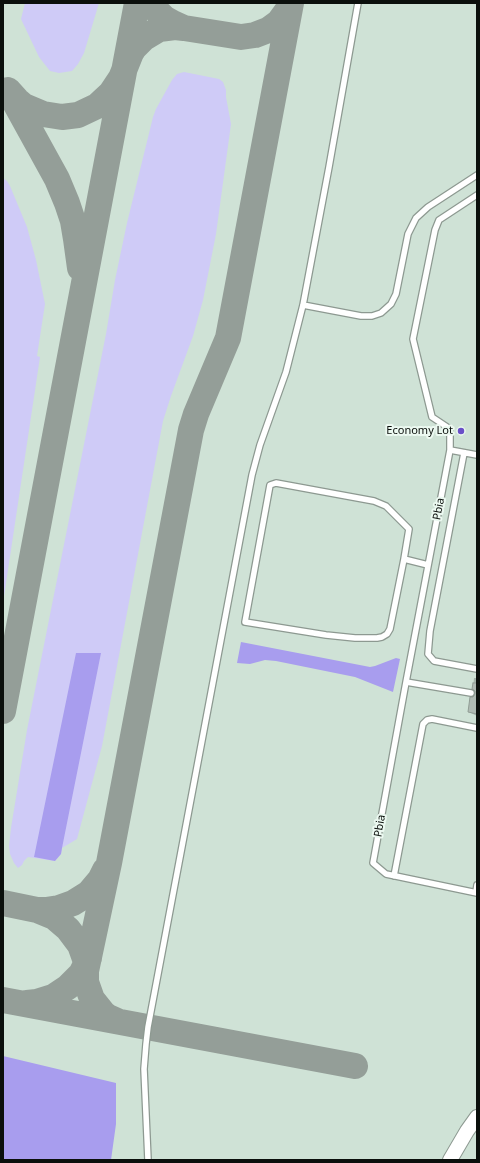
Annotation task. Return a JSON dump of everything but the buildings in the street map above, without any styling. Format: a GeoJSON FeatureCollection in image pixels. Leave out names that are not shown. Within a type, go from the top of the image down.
{"type":"FeatureCollection","features":[{"type":"Feature","properties":{"kind":"street"},"geometry":{"type":"LineString","coordinates":[[450,1160],[477,1117]]}},
{"type":"Feature","properties":{"kind":"lane"},"geometry":{"type":"LineString","coordinates":[[148,1160],[144,1069],[148,1027],[252,475],[260,445],[286,372],[303,305],[331,160],[358,3]]}},
{"type":"Feature","properties":{"kind":"lane"},"geometry":{"type":"LineString","coordinates":[[303,305],[366,316],[377,315],[384,310],[391,304],[396,294],[408,234],[412,223],[428,208],[477,175]]}},
{"type":"Feature","properties":{"kind":"lane","name":"Pbia"},"geometry":{"type":"LineString","coordinates":[[476,892],[386,874],[373,863],[450,450],[450,429],[432,417],[413,339],[435,230],[439,220],[477,195]]}},
{"type":"Feature","properties":{"kind":"lane"},"geometry":{"type":"LineString","coordinates":[[450,450],[477,455]]}},
{"type":"Feature","properties":{"kind":"lane"},"geometry":{"type":"LineString","coordinates":[[464,453],[430,632],[428,654],[434,661],[477,669]]}},
{"type":"Feature","properties":{"kind":"lane"},"geometry":{"type":"LineString","coordinates":[[276,482],[374,501],[386,506],[409,529],[404,559],[390,629],[387,634],[382,637],[355,638],[326,635],[245,622],[270,484],[276,482]]}},
{"type":"Feature","properties":{"kind":"lane"},"geometry":{"type":"LineString","coordinates":[[404,559],[428,565]]}},
{"type":"Feature","properties":{"kind":"lane"},"geometry":{"type":"LineString","coordinates":[[406,682],[471,693]]}},
{"type":"Feature","properties":{"kind":"lane"},"geometry":{"type":"LineString","coordinates":[[394,876],[423,724],[427,720],[432,719],[477,728]]}},
{"type":"Feature","properties":{"kind":"lane"},"geometry":{"type":"LineString","coordinates":[[476,892],[477,885]]}},
{"type":"Feature","properties":{"kind":"shaded area"},"geometry":{"type":"Polygon","coordinates":[[[3,3],[477,3],[477,1160],[3,1160],[3,3]]]}},
{"type":"Feature","properties":{"kind":"shaded area"},"geometry":{"type":"Polygon","coordinates":[[[25,3],[99,3],[84,53],[72,71],[59,73],[50,71],[39,57],[21,19],[25,3]]]}},
{"type":"Feature","properties":{"kind":"shaded area"},"geometry":{"type":"Polygon","coordinates":[[[184,72],[219,79],[223,82],[226,90],[231,124],[216,234],[203,300],[193,336],[163,421],[102,746],[77,839],[62,848],[61,854],[55,861],[28,857],[18,868],[10,854],[9,846],[27,730],[106,334],[115,280],[127,223],[153,117],[172,80],[177,74],[184,72]]]}},
{"type":"Feature","properties":{"kind":"shaded area"},"geometry":{"type":"Polygon","coordinates":[[[3,178],[10,186],[27,227],[36,260],[45,304],[37,356],[40,357],[3,603],[3,178]]]}},
{"type":"Feature","properties":{"kind":"shaded area"},"geometry":{"type":"Polygon","coordinates":[[[241,642],[370,667],[396,658],[400,659],[393,692],[355,677],[276,661],[265,660],[250,664],[237,663],[241,642]]]}},
{"type":"Feature","properties":{"kind":"shaded area"},"geometry":{"type":"Polygon","coordinates":[[[76,653],[101,653],[61,854],[55,861],[34,857],[76,653]]]}},
{"type":"Feature","properties":{"kind":"shaded area"},"geometry":{"type":"Polygon","coordinates":[[[3,1056],[116,1083],[116,1124],[111,1160],[3,1160],[3,1056]]]}},
{"type":"Feature","properties":{"kind":"taxiway"},"geometry":{"type":"LineString","coordinates":[[3,711],[137,3]]}},
{"type":"Feature","properties":{"kind":"taxiway"},"geometry":{"type":"LineString","coordinates":[[151,3],[164,18],[184,28],[241,37],[255,35],[268,30],[279,22],[290,4]]}},
{"type":"Feature","properties":{"kind":"taxiway"},"geometry":{"type":"LineString","coordinates":[[117,1021],[104,1014],[92,999],[86,982],[86,971],[109,863],[191,430],[196,414],[228,338],[291,3]]}},
{"type":"Feature","properties":{"kind":"taxiway"},"geometry":{"type":"LineString","coordinates":[[80,268],[73,221],[67,203],[57,179],[8,90],[24,106],[43,114],[62,117],[78,115],[97,106],[111,93],[121,78],[131,53],[144,38],[159,29],[175,27],[184,28]]}},
{"type":"Feature","properties":{"kind":"taxiway"},"geometry":{"type":"LineString","coordinates":[[3,903],[37,910],[59,908],[73,903],[89,893],[100,880],[105,870]]}},
{"type":"Feature","properties":{"kind":"taxiway"},"geometry":{"type":"LineString","coordinates":[[37,910],[54,917],[68,929],[80,945],[85,959],[86,971]]}},
{"type":"Feature","properties":{"kind":"taxiway"},"geometry":{"type":"LineString","coordinates":[[27,1003],[37,1002],[53,997],[68,987],[81,974],[89,958]]}},
{"type":"Feature","properties":{"kind":"taxiway"},"geometry":{"type":"LineString","coordinates":[[3,1000],[355,1066]]}},
{"type":"Feature","properties":{"kind":"place","name":"Economy Lot"},"geometry":{"type":"Point","coordinates":[461,431]}}]}
